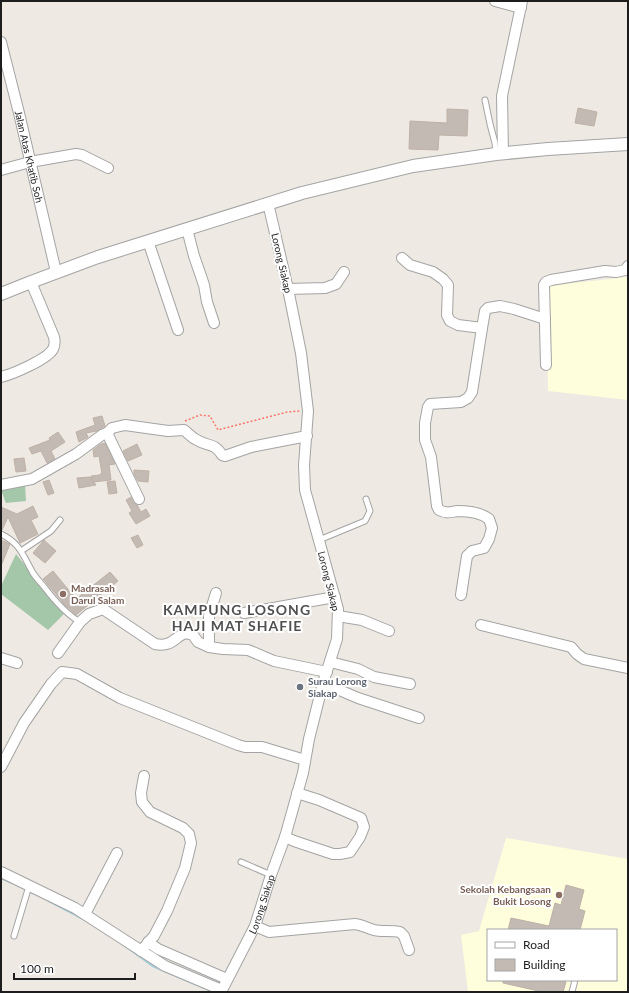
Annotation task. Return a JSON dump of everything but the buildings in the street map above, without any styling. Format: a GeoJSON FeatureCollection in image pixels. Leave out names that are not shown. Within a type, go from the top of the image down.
{"type":"FeatureCollection","features":[{"type":"Feature","properties":{"kind":"street"},"geometry":{"type":"LineString","coordinates":[[494,1],[521,5],[502,96],[500,154]]}},
{"type":"Feature","properties":{"kind":"street","name":"Jalan Atas Khatib Soh"},"geometry":{"type":"LineString","coordinates":[[1,42],[56,272]]}},
{"type":"Feature","properties":{"kind":"street"},"geometry":{"type":"LineString","coordinates":[[1,294],[98,257],[302,193],[413,166],[548,149],[628,144]]}},
{"type":"Feature","properties":{"kind":"street"},"geometry":{"type":"LineString","coordinates":[[1,170],[30,162],[76,154],[82,155],[108,168]]}},
{"type":"Feature","properties":{"kind":"street","name":"Lorong Siakap"},"geometry":{"type":"LineString","coordinates":[[221,991],[255,926],[285,837],[304,773],[309,739],[323,683],[337,639],[338,609],[305,490],[304,465],[308,411],[301,353],[268,204]]}},
{"type":"Feature","properties":{"kind":"street"},"geometry":{"type":"LineString","coordinates":[[187,229],[214,323]]}},
{"type":"Feature","properties":{"kind":"street"},"geometry":{"type":"LineString","coordinates":[[148,241],[178,330]]}},
{"type":"Feature","properties":{"kind":"street"},"geometry":{"type":"LineString","coordinates":[[402,258],[410,264],[433,272],[443,279],[448,285],[447,315],[450,321],[458,325],[482,328]]}},
{"type":"Feature","properties":{"kind":"street"},"geometry":{"type":"LineString","coordinates":[[546,365],[544,285],[546,282],[605,271],[616,272],[625,270],[628,266]]}},
{"type":"Feature","properties":{"kind":"street"},"geometry":{"type":"LineString","coordinates":[[288,289],[325,288],[336,284],[344,272]]}},
{"type":"Feature","properties":{"kind":"street"},"geometry":{"type":"LineString","coordinates":[[1,377],[11,374],[48,355],[54,347],[54,337],[31,282]]}},
{"type":"Feature","properties":{"kind":"street"},"geometry":{"type":"LineString","coordinates":[[461,594],[467,556],[472,552],[484,548],[489,539],[492,528],[490,518],[484,515],[457,511],[444,513],[439,510],[437,506],[431,456],[425,440],[425,424],[428,407],[430,404],[461,402],[468,398],[472,392],[485,312],[488,308],[500,306],[545,319]]}},
{"type":"Feature","properties":{"kind":"street"},"geometry":{"type":"LineString","coordinates":[[1,485],[32,480],[76,454],[112,428],[125,425],[168,431],[184,430],[198,441],[212,445],[225,456],[251,447],[307,436]]}},
{"type":"Feature","properties":{"kind":"street"},"geometry":{"type":"LineString","coordinates":[[107,433],[139,499]]}},
{"type":"Feature","properties":{"kind":"street"},"geometry":{"type":"LineString","coordinates":[[209,647],[209,616],[216,593]]}},
{"type":"Feature","properties":{"kind":"street"},"geometry":{"type":"LineString","coordinates":[[244,613],[335,597]]}},
{"type":"Feature","properties":{"kind":"street"},"geometry":{"type":"LineString","coordinates":[[58,653],[80,622],[89,614],[103,610],[155,644],[164,646],[185,633],[193,635],[198,642],[209,647],[248,650],[274,661],[328,667],[358,668],[374,677],[410,684]]}},
{"type":"Feature","properties":{"kind":"street"},"geometry":{"type":"LineString","coordinates":[[338,616],[362,620],[389,631]]}},
{"type":"Feature","properties":{"kind":"street"},"geometry":{"type":"LineString","coordinates":[[482,625],[571,647],[584,659],[628,668]]}},
{"type":"Feature","properties":{"kind":"street"},"geometry":{"type":"LineString","coordinates":[[1,658],[17,663]]}},
{"type":"Feature","properties":{"kind":"street"},"geometry":{"type":"LineString","coordinates":[[1,767],[24,723],[51,684],[62,672],[77,674],[120,698],[238,745],[245,747],[262,747],[306,760]]}},
{"type":"Feature","properties":{"kind":"street"},"geometry":{"type":"LineString","coordinates":[[323,683],[358,698],[419,718]]}},
{"type":"Feature","properties":{"kind":"street"},"geometry":{"type":"LineString","coordinates":[[141,951],[154,936],[167,911],[185,868],[191,843],[189,834],[183,828],[150,812],[142,802],[141,793],[144,776]]}},
{"type":"Feature","properties":{"kind":"street"},"geometry":{"type":"LineString","coordinates":[[285,837],[333,854],[340,854],[350,852],[360,837],[364,827],[361,818],[319,800],[297,793]]}},
{"type":"Feature","properties":{"kind":"street"},"geometry":{"type":"LineString","coordinates":[[85,914],[117,853]]}},
{"type":"Feature","properties":{"kind":"street"},"geometry":{"type":"LineString","coordinates":[[1,872],[75,908],[165,966],[221,991]]}},
{"type":"Feature","properties":{"kind":"street"},"geometry":{"type":"LineString","coordinates":[[255,926],[269,932],[355,924],[362,925],[374,930],[391,930],[400,932],[404,936],[409,950]]}},
{"type":"Feature","properties":{"kind":"street"},"geometry":{"type":"LineString","coordinates":[[148,942],[158,949],[227,979]]}},
{"type":"Feature","properties":{"kind":"lane"},"geometry":{"type":"LineString","coordinates":[[485,100],[495,143],[500,154]]}},
{"type":"Feature","properties":{"kind":"lane"},"geometry":{"type":"LineString","coordinates":[[319,540],[365,521],[370,511],[366,499]]}},
{"type":"Feature","properties":{"kind":"lane"},"geometry":{"type":"LineString","coordinates":[[21,551],[51,531],[60,520]]}},
{"type":"Feature","properties":{"kind":"lane"},"geometry":{"type":"LineString","coordinates":[[1,534],[11,539],[21,551],[34,575],[63,610],[72,618],[80,622]]}},
{"type":"Feature","properties":{"kind":"lane"},"geometry":{"type":"LineString","coordinates":[[241,862],[271,875]]}},
{"type":"Feature","properties":{"kind":"lane"},"geometry":{"type":"LineString","coordinates":[[14,936],[29,886]]}},
{"type":"Feature","properties":{"kind":"lane"},"geometry":{"type":"LineString","coordinates":[[572,992],[575,981]]}},
{"type":"Feature","properties":{"kind":"path"},"geometry":{"type":"LineString","coordinates":[[168,431],[179,423],[200,415],[210,416],[218,430],[287,412],[308,411]]}},
{"type":"Feature","properties":{"kind":"shaded area"},"geometry":{"type":"Polygon","coordinates":[[[628,277],[628,400],[548,391],[546,286],[628,277]]]}},
{"type":"Feature","properties":{"kind":"shaded area"},"geometry":{"type":"Polygon","coordinates":[[[25,483],[26,501],[6,503],[1,490],[25,483]]]}},
{"type":"Feature","properties":{"kind":"shaded area"},"geometry":{"type":"Polygon","coordinates":[[[16,554],[64,614],[48,630],[1,594],[1,586],[16,554]]]}},
{"type":"Feature","properties":{"kind":"shaded area","name":"Sekolah Kebangsaan Bukit Losong"},"geometry":{"type":"Polygon","coordinates":[[[506,838],[628,859],[628,992],[468,992],[461,935],[479,931],[506,838]]]}},
{"type":"Feature","properties":{"kind":"waterway"},"geometry":{"type":"LineString","coordinates":[[1,878],[13,883]]}},
{"type":"Feature","properties":{"kind":"waterway"},"geometry":{"type":"LineString","coordinates":[[49,901],[85,920]]}},
{"type":"Feature","properties":{"kind":"waterway"},"geometry":{"type":"LineString","coordinates":[[124,945],[153,966],[212,991]]}},
{"type":"Feature","properties":{"kind":"place","name":"Madrasah Darul Salam"},"geometry":{"type":"Point","coordinates":[63,594]}},
{"type":"Feature","properties":{"kind":"place","name":"Surau Lorong Siakap"},"geometry":{"type":"Point","coordinates":[300,687]}},
{"type":"Feature","properties":{"kind":"place","name":"Sekolah Kebangsaan Bukit Losong"},"geometry":{"type":"Point","coordinates":[559,895]}},
{"type":"Feature","properties":{"kind":"district","name":"KAMPUNG LOSONG HAJI MAT SHAFIE"},"geometry":{"type":"Point","coordinates":[237,618]}}]}
